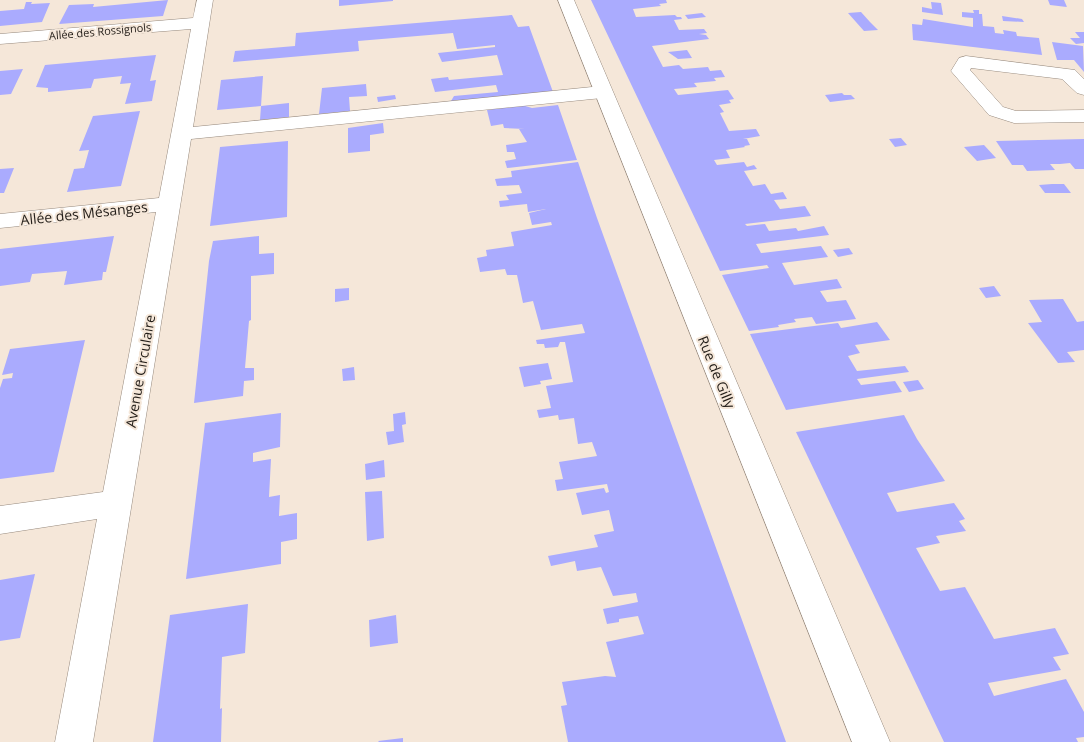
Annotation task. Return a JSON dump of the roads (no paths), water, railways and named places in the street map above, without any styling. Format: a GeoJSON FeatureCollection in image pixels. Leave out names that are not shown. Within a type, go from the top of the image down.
{"type":"FeatureCollection","features":[{"type":"Feature","properties":{"kind":"street","name":"Rue de Gilly"},"geometry":{"type":"LineString","coordinates":[[566,0],[602,92],[871,742]]}},
{"type":"Feature","properties":{"kind":"street","name":"Allée des Rossignols"},"geometry":{"type":"LineString","coordinates":[[0,39],[201,20]]}},
{"type":"Feature","properties":{"kind":"street","name":"Allée des Rossignols"},"geometry":{"type":"LineString","coordinates":[[0,53],[201,20]]}},
{"type":"Feature","properties":{"kind":"street","name":"Avenue Circulaire"},"geometry":{"type":"LineString","coordinates":[[74,742],[201,20]]}},
{"type":"Feature","properties":{"kind":"street"},"geometry":{"type":"LineString","coordinates":[[1084,89],[1068,74],[966,62],[960,71],[996,110],[1014,117],[1084,116]]}},
{"type":"Feature","properties":{"kind":"street"},"geometry":{"type":"LineString","coordinates":[[181,134],[602,92]]}},
{"type":"Feature","properties":{"kind":"street","name":"Allée des Mésanges"},"geometry":{"type":"LineString","coordinates":[[0,222],[169,204]]}},
{"type":"Feature","properties":{"kind":"street"},"geometry":{"type":"LineString","coordinates":[[0,520],[117,503]]}}]}
